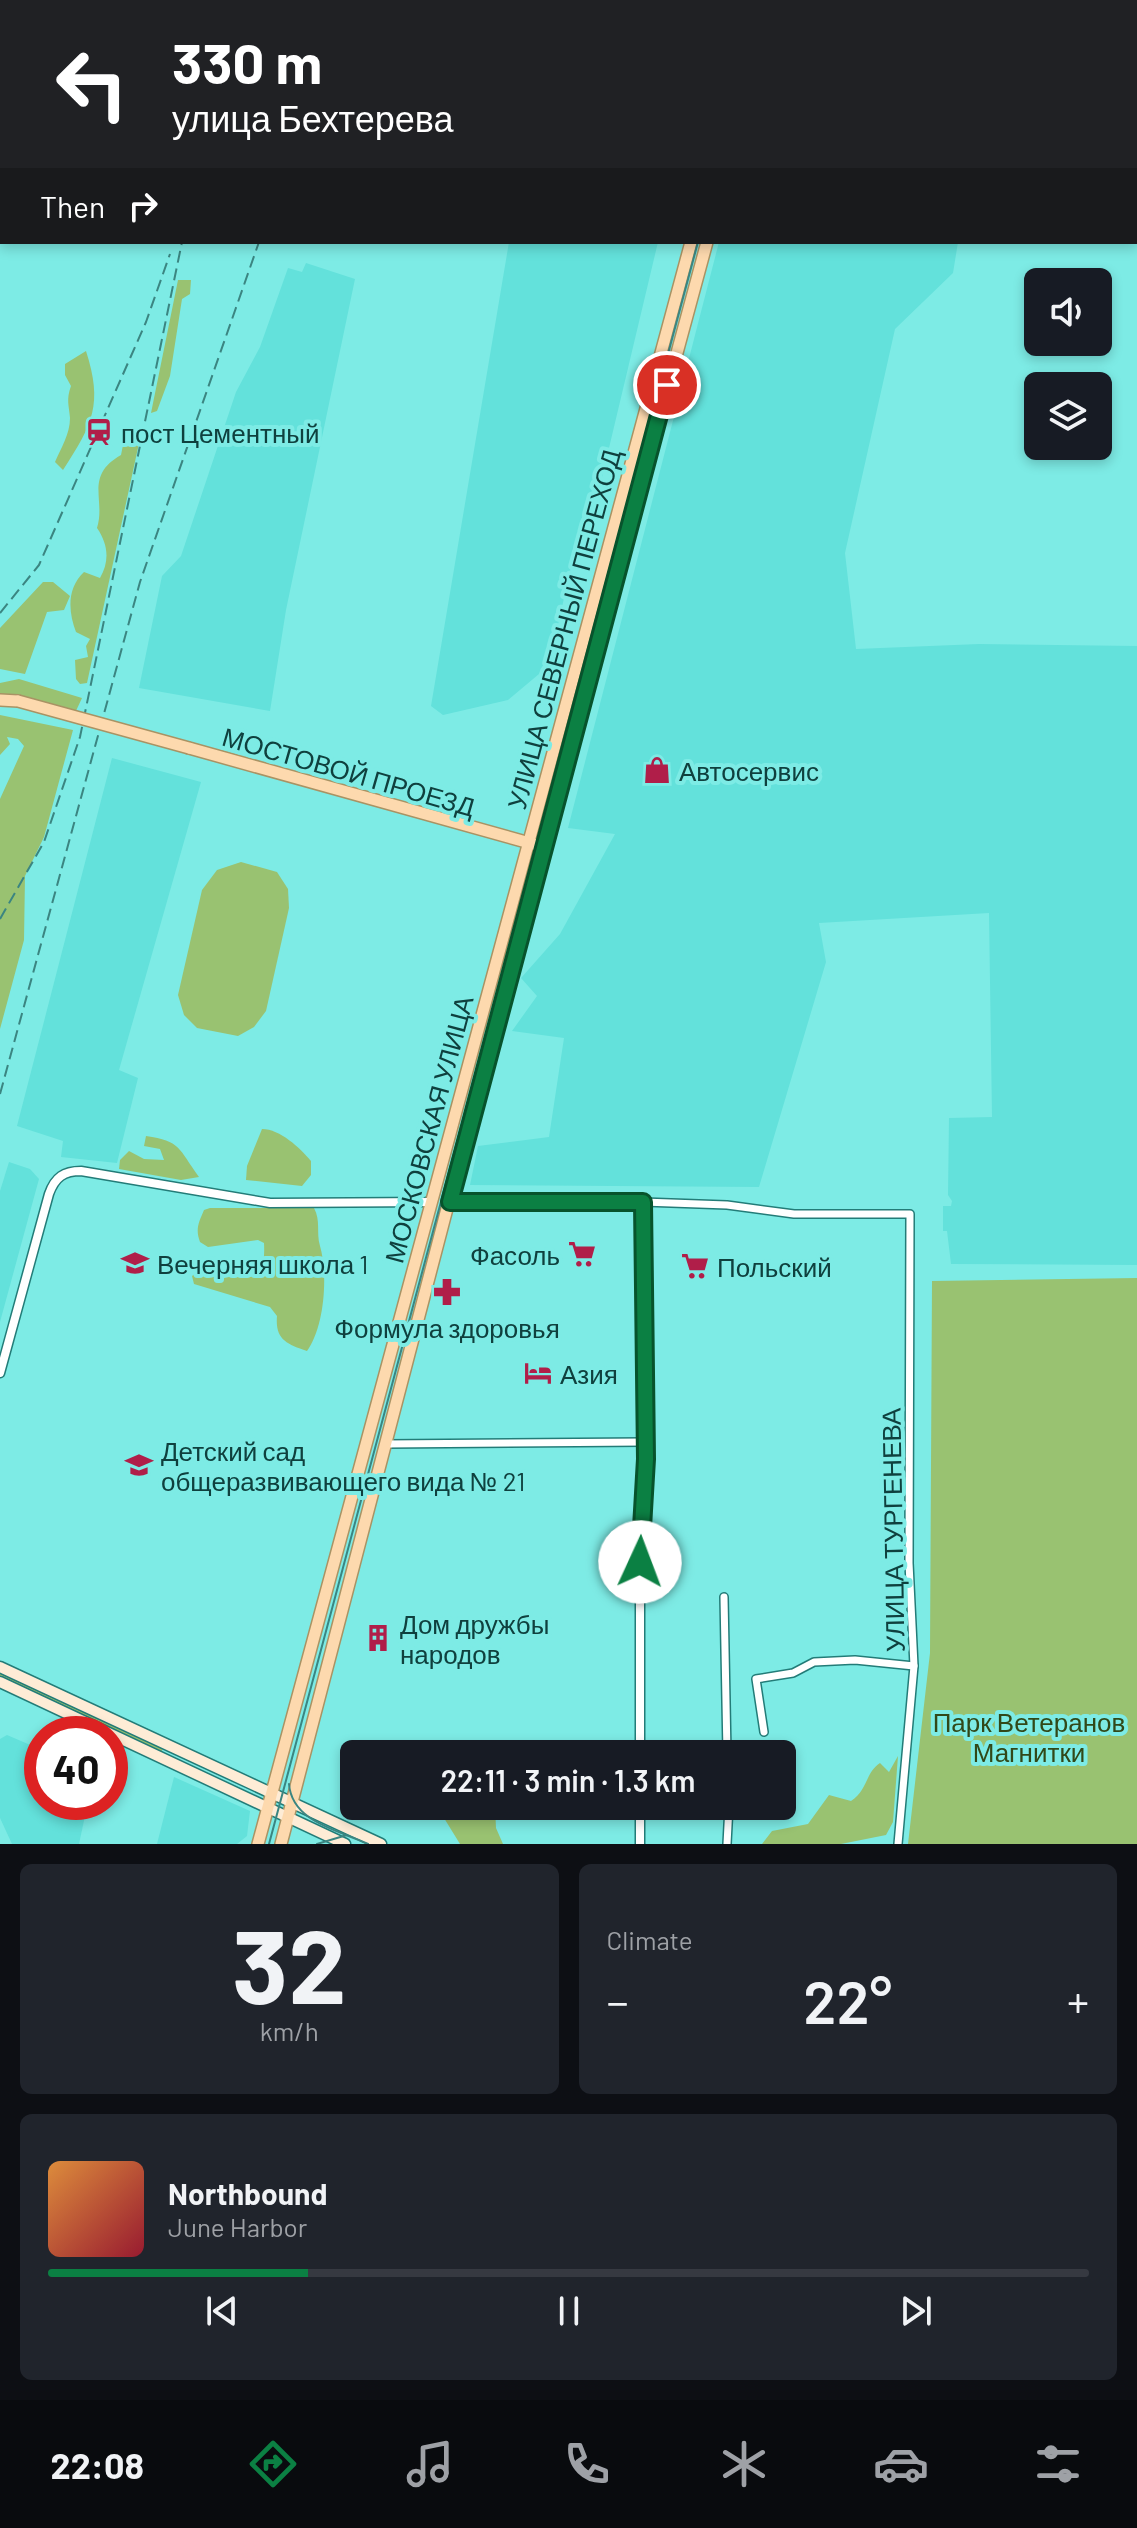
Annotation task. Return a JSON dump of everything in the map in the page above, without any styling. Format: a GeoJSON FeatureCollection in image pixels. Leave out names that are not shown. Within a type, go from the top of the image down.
{"type":"FeatureCollection","features":[{"type":"Feature","properties":{"kind":"main road","name":"УЛИЦА СЕВЕРНЫЙ ПЕРЕХОД"},"geometry":{"type":"LineString","coordinates":[[528,843],[690,244]]}},
{"type":"Feature","properties":{"kind":"main road","name":"УЛИЦА СЕВЕРНЫЙ ПЕРЕХОД"},"geometry":{"type":"LineString","coordinates":[[544,847],[706,244]]}},
{"type":"Feature","properties":{"kind":"main road","name":"МОСТОВОЙ ПРОЕЗД"},"geometry":{"type":"LineString","coordinates":[[0,700],[18,701],[544,847]]}},
{"type":"Feature","properties":{"kind":"main road","name":"МОСКОВСКАЯ УЛИЦА"},"geometry":{"type":"LineString","coordinates":[[258,1844],[528,843]]}},
{"type":"Feature","properties":{"kind":"main road","name":"МОСКОВСКАЯ УЛИЦА"},"geometry":{"type":"LineString","coordinates":[[281,1844],[544,847]]}},
{"type":"Feature","properties":{"kind":"main road"},"geometry":{"type":"LineString","coordinates":[[432,1202],[450,1202]]}},
{"type":"Feature","properties":{"kind":"main road"},"geometry":{"type":"LineString","coordinates":[[0,1667],[381,1844]]}},
{"type":"Feature","properties":{"kind":"main road"},"geometry":{"type":"LineString","coordinates":[[0,1682],[345,1844]]}},
{"type":"Feature","properties":{"kind":"street"},"geometry":{"type":"LineString","coordinates":[[0,1373],[49,1194],[60,1175],[81,1171],[270,1203],[432,1202]]}},
{"type":"Feature","properties":{"kind":"street"},"geometry":{"type":"LineString","coordinates":[[450,1202],[643,1202],[645,1442],[640,1740]]}},
{"type":"Feature","properties":{"kind":"street","name":"УЛИЦА ТУРГЕНЕВА"},"geometry":{"type":"LineString","coordinates":[[643,1202],[727,1205],[794,1214],[910,1214],[909,1563],[914,1666],[898,1844]]}},
{"type":"Feature","properties":{"kind":"street"},"geometry":{"type":"LineString","coordinates":[[385,1444],[645,1442]]}},
{"type":"Feature","properties":{"kind":"street"},"geometry":{"type":"LineString","coordinates":[[724,1597],[727,1740]]}},
{"type":"Feature","properties":{"kind":"street"},"geometry":{"type":"LineString","coordinates":[[764,1732],[756,1679],[793,1673],[814,1662],[855,1660],[914,1666]]}},
{"type":"Feature","properties":{"kind":"street"},"geometry":{"type":"LineString","coordinates":[[640,1820],[640,1844]]}},
{"type":"Feature","properties":{"kind":"street"},"geometry":{"type":"LineString","coordinates":[[727,1844],[728,1820]]}},
{"type":"Feature","properties":{"kind":"shaded area"},"geometry":{"type":"Polygon","coordinates":[[[509,244],[658,244],[594,511],[583,513],[552,652],[539,674],[508,700],[443,715],[431,706],[509,244]]]}},
{"type":"Feature","properties":{"kind":"shaded area"},"geometry":{"type":"Polygon","coordinates":[[[718,244],[958,244],[953,273],[895,329],[845,553],[856,649],[979,644],[1137,646],[1137,1265],[951,1264],[947,1231],[943,1231],[943,1206],[951,1206],[952,1201],[948,1195],[949,1118],[992,1117],[989,913],[819,923],[826,962],[759,1187],[470,1185],[478,1146],[549,1137],[564,1038],[512,1031],[537,996],[521,978],[560,934],[615,834],[568,828],[718,244]]]}},
{"type":"Feature","properties":{"kind":"shaded area"},"geometry":{"type":"Polygon","coordinates":[[[306,263],[355,279],[286,610],[270,711],[139,688],[162,576],[181,556],[236,392],[260,347],[288,268],[302,272],[306,263]]]}},
{"type":"Feature","properties":{"kind":"shaded area"},"geometry":{"type":"Polygon","coordinates":[[[112,758],[201,782],[119,1070],[138,1078],[117,1163],[61,1157],[63,1141],[17,1126],[112,758]]]}},
{"type":"Feature","properties":{"kind":"shaded area"},"geometry":{"type":"Polygon","coordinates":[[[9,1162],[30,1169],[39,1179],[0,1322],[0,1191],[9,1162]]]}},
{"type":"Feature","properties":{"kind":"shaded area"},"geometry":{"type":"Polygon","coordinates":[[[7,1735],[24,1742],[24,1820],[84,1820],[79,1844],[12,1844],[0,1818],[0,1739],[7,1735]]]}},
{"type":"Feature","properties":{"kind":"shaded area"},"geometry":{"type":"Polygon","coordinates":[[[174,1777],[250,1811],[247,1836],[237,1844],[157,1844],[174,1777]]]}},
{"type":"Feature","properties":{"kind":"green space"},"geometry":{"type":"Polygon","coordinates":[[[178,280],[191,280],[190,294],[182,299],[170,376],[157,411],[151,413],[178,280]]]}},
{"type":"Feature","properties":{"kind":"green space"},"geometry":{"type":"Polygon","coordinates":[[[86,351],[94,385],[92,413],[82,439],[63,470],[55,462],[70,424],[68,399],[71,386],[65,375],[65,364],[86,351]]]}},
{"type":"Feature","properties":{"kind":"green space"},"geometry":{"type":"Polygon","coordinates":[[[135,432],[141,434],[87,683],[80,684],[76,679],[75,660],[88,657],[86,646],[90,639],[76,632],[71,616],[72,592],[84,572],[100,578],[103,572],[106,553],[104,540],[97,528],[100,480],[103,471],[121,455],[123,445],[135,432]]]}},
{"type":"Feature","properties":{"kind":"green space"},"geometry":{"type":"Polygon","coordinates":[[[43,582],[53,582],[70,596],[64,610],[47,612],[25,674],[0,669],[0,628],[43,582]]]}},
{"type":"Feature","properties":{"kind":"green space"},"geometry":{"type":"Polygon","coordinates":[[[19,679],[82,698],[75,713],[0,696],[0,683],[19,679]]]}},
{"type":"Feature","properties":{"kind":"green space"},"geometry":{"type":"Polygon","coordinates":[[[0,715],[73,730],[44,837],[25,876],[24,940],[0,1029],[0,799],[24,746],[18,739],[7,737],[10,744],[0,755],[0,715]]]}},
{"type":"Feature","properties":{"kind":"green space"},"geometry":{"type":"Polygon","coordinates":[[[241,862],[277,872],[288,889],[289,908],[266,1011],[254,1027],[238,1036],[197,1028],[184,1015],[178,995],[202,890],[217,870],[241,862]]]}},
{"type":"Feature","properties":{"kind":"green space"},"geometry":{"type":"Polygon","coordinates":[[[262,1129],[283,1136],[311,1161],[311,1175],[302,1186],[246,1180],[247,1166],[262,1129]]]}},
{"type":"Feature","properties":{"kind":"green space"},"geometry":{"type":"Polygon","coordinates":[[[146,1136],[173,1144],[199,1177],[181,1180],[119,1169],[120,1160],[129,1151],[144,1159],[164,1160],[160,1149],[144,1146],[146,1136]]]}},
{"type":"Feature","properties":{"kind":"green space"},"geometry":{"type":"Polygon","coordinates":[[[314,1208],[324,1285],[318,1328],[307,1351],[283,1340],[278,1330],[277,1316],[270,1307],[194,1284],[192,1276],[202,1269],[254,1276],[260,1271],[264,1260],[264,1243],[258,1240],[208,1247],[200,1242],[199,1222],[204,1210],[314,1208]]]}},
{"type":"Feature","properties":{"kind":"green space","name":"Парк Ветеранов Магнитки"},"geometry":{"type":"Polygon","coordinates":[[[1137,1278],[1137,1844],[908,1844],[930,1653],[932,1281],[1137,1278]]]}},
{"type":"Feature","properties":{"kind":"green space"},"geometry":{"type":"Polygon","coordinates":[[[0,1672],[98,1716],[78,1716],[0,1681],[0,1672]]]}},
{"type":"Feature","properties":{"kind":"green space"},"geometry":{"type":"Polygon","coordinates":[[[128,1730],[164,1746],[161,1753],[128,1738],[128,1730]]]}},
{"type":"Feature","properties":{"kind":"green space"},"geometry":{"type":"Polygon","coordinates":[[[898,1756],[893,1822],[886,1835],[841,1844],[762,1844],[772,1831],[808,1824],[829,1795],[851,1801],[861,1792],[875,1767],[880,1763],[889,1772],[898,1756]]]}},
{"type":"Feature","properties":{"kind":"green space"},"geometry":{"type":"Polygon","coordinates":[[[445,1820],[496,1820],[503,1844],[460,1844],[445,1820]]]}},
{"type":"Feature","properties":{"kind":"tram line"},"geometry":{"type":"LineString","coordinates":[[269,1844],[697,244]]}},
{"type":"Feature","properties":{"kind":"tram line"},"geometry":{"type":"LineString","coordinates":[[289,1784],[292,1797],[307,1816],[368,1844]]}},
{"type":"Feature","properties":{"kind":"tram line"},"geometry":{"type":"LineString","coordinates":[[317,1844],[347,1835]]}},
{"type":"Feature","properties":{"kind":"railway"},"geometry":{"type":"LineString","coordinates":[[0,919],[44,842],[80,737],[182,244]]}},
{"type":"Feature","properties":{"kind":"railway"},"geometry":{"type":"LineString","coordinates":[[0,1094],[140,582],[258,244]]}},
{"type":"Feature","properties":{"kind":"railway"},"geometry":{"type":"LineString","coordinates":[[0,613],[39,565],[146,322],[170,254]]}},
{"type":"Feature","properties":{"kind":"place","name":"пост Цементный"},"geometry":{"type":"Point","coordinates":[99,432]}},
{"type":"Feature","properties":{"kind":"place","name":"Автосервис"},"geometry":{"type":"Point","coordinates":[657,770]}},
{"type":"Feature","properties":{"kind":"place","name":"Фасоль"},"geometry":{"type":"Point","coordinates":[582,1254]}},
{"type":"Feature","properties":{"kind":"place","name":"Вечерняя школа 1"},"geometry":{"type":"Point","coordinates":[135,1263]}},
{"type":"Feature","properties":{"kind":"place","name":"Польский"},"geometry":{"type":"Point","coordinates":[695,1266]}},
{"type":"Feature","properties":{"kind":"place","name":"Формула здоровья"},"geometry":{"type":"Point","coordinates":[447,1292]}},
{"type":"Feature","properties":{"kind":"place","name":"Азия"},"geometry":{"type":"Point","coordinates":[538,1373]}},
{"type":"Feature","properties":{"kind":"place","name":"Детский сад общеразвивающего вида № 21"},"geometry":{"type":"Point","coordinates":[139,1465]}},
{"type":"Feature","properties":{"kind":"place","name":"Дом дружбы народов"},"geometry":{"type":"Point","coordinates":[378,1638]}},
{"type":"Feature","properties":{"kind":"route"},"geometry":{"type":"LineString","coordinates":[[640,1562],[646,1459],[643,1202],[450,1202],[667,385]]}}]}
